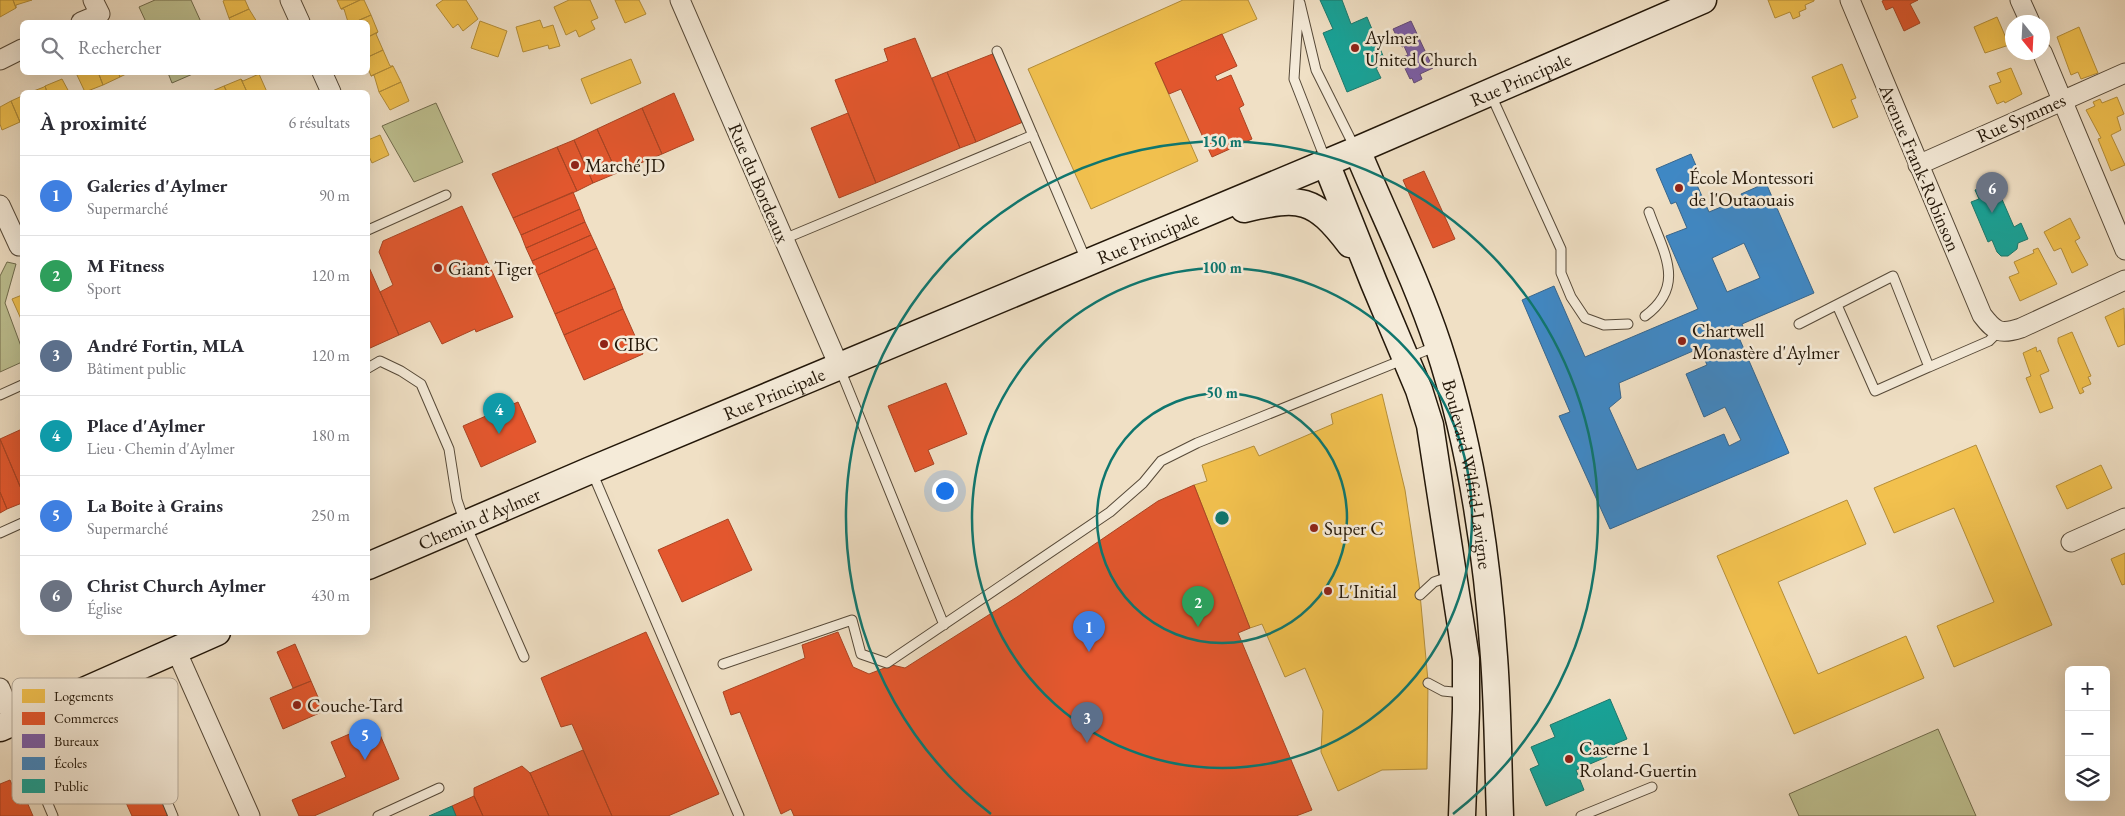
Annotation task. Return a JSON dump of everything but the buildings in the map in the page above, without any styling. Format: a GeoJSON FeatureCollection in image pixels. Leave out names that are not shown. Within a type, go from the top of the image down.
{"type":"FeatureCollection","features":[{"type":"Feature","properties":{"kind":"main road","name":"Rue Principale"},"geometry":{"type":"LineString","coordinates":[[591,470],[1357,150],[1703,0]]}},
{"type":"Feature","properties":{"kind":"main road","name":"Boulevard Wilfrid-Lavigne"},"geometry":{"type":"LineString","coordinates":[[1357,150],[1409,270],[1438,346],[1457,410],[1472,480],[1487,580],[1495,659],[1500,816]]}},
{"type":"Feature","properties":{"kind":"main road","name":"Boulevard Wilfrid-Lavigne"},"geometry":{"type":"LineString","coordinates":[[1326,162],[1419,390],[1430,425],[1466,659],[1462,816]]}},
{"type":"Feature","properties":{"kind":"main road"},"geometry":{"type":"LineString","coordinates":[[1180,223],[1290,201],[1312,206],[1321,211],[1339,229],[1355,250],[1374,283]]}},
{"type":"Feature","properties":{"kind":"main road","name":"Chemin d'Aylmer"},"geometry":{"type":"LineString","coordinates":[[370,565],[591,470]]}},
{"type":"Feature","properties":{"kind":"main road"},"geometry":{"type":"LineString","coordinates":[[113,678],[210,635]]}},
{"type":"Feature","properties":{"kind":"street"},"geometry":{"type":"LineString","coordinates":[[86,20],[100,14],[93,0]]}},
{"type":"Feature","properties":{"kind":"street"},"geometry":{"type":"LineString","coordinates":[[290,0],[299,20]]}},
{"type":"Feature","properties":{"kind":"street","name":"Rue du Bordeaux"},"geometry":{"type":"LineString","coordinates":[[680,0],[839,366]]}},
{"type":"Feature","properties":{"kind":"street","name":"Avenue Frank-Robinson"},"geometry":{"type":"LineString","coordinates":[[1850,0],[1982,315],[1998,332]]}},
{"type":"Feature","properties":{"kind":"street"},"geometry":{"type":"LineString","coordinates":[[2020,0],[2027,15]]}},
{"type":"Feature","properties":{"kind":"street"},"geometry":{"type":"LineString","coordinates":[[0,60],[20,50]]}},
{"type":"Feature","properties":{"kind":"street"},"geometry":{"type":"LineString","coordinates":[[2045,60],[2125,250]]}},
{"type":"Feature","properties":{"kind":"street","name":"Rue Symmes"},"geometry":{"type":"LineString","coordinates":[[1918,165],[2125,73]]}},
{"type":"Feature","properties":{"kind":"street"},"geometry":{"type":"LineString","coordinates":[[323,75],[330,90]]}},
{"type":"Feature","properties":{"kind":"street"},"geometry":{"type":"LineString","coordinates":[[0,205],[20,246]]}},
{"type":"Feature","properties":{"kind":"street"},"geometry":{"type":"LineString","coordinates":[[1998,332],[2008,332],[2021,328],[2125,280]]}},
{"type":"Feature","properties":{"kind":"street"},"geometry":{"type":"LineString","coordinates":[[2071,542],[2125,518]]}},
{"type":"Feature","properties":{"kind":"street"},"geometry":{"type":"LineString","coordinates":[[176,650],[250,816]]}},
{"type":"Feature","properties":{"kind":"street"},"geometry":{"type":"LineString","coordinates":[[0,688],[7,725]]}},
{"type":"Feature","properties":{"kind":"lane"},"geometry":{"type":"LineString","coordinates":[[1326,162],[1294,79],[1299,0],[1316,70],[1357,150]]}},
{"type":"Feature","properties":{"kind":"lane"},"geometry":{"type":"LineString","coordinates":[[998,51],[1087,263]]}},
{"type":"Feature","properties":{"kind":"lane"},"geometry":{"type":"LineString","coordinates":[[1490,92],[1561,249],[1561,273],[1571,296],[1585,318],[1604,325],[1628,324]]}},
{"type":"Feature","properties":{"kind":"lane"},"geometry":{"type":"LineString","coordinates":[[784,238],[1033,135]]}},
{"type":"Feature","properties":{"kind":"lane"},"geometry":{"type":"LineString","coordinates":[[370,229],[446,195]]}},
{"type":"Feature","properties":{"kind":"lane"},"geometry":{"type":"LineString","coordinates":[[1645,316],[1655,308],[1669,288],[1668,265],[1649,212]]}},
{"type":"Feature","properties":{"kind":"lane"},"geometry":{"type":"LineString","coordinates":[[1799,324],[1893,276],[1929,367]]}},
{"type":"Feature","properties":{"kind":"lane"},"geometry":{"type":"LineString","coordinates":[[1837,305],[1875,390],[1989,341],[1998,332]]}},
{"type":"Feature","properties":{"kind":"lane"},"geometry":{"type":"LineString","coordinates":[[723,664],[852,620],[862,654],[887,663],[1110,512],[1143,484],[1161,461],[1197,443],[1438,346]]}},
{"type":"Feature","properties":{"kind":"lane"},"geometry":{"type":"LineString","coordinates":[[370,367],[380,361],[402,371],[421,384],[449,449],[457,500],[465,523],[524,657]]}},
{"type":"Feature","properties":{"kind":"lane"},"geometry":{"type":"LineString","coordinates":[[839,366],[944,625]]}},
{"type":"Feature","properties":{"kind":"lane"},"geometry":{"type":"LineString","coordinates":[[0,395],[20,385]]}},
{"type":"Feature","properties":{"kind":"lane"},"geometry":{"type":"LineString","coordinates":[[591,470],[739,816]]}},
{"type":"Feature","properties":{"kind":"lane"},"geometry":{"type":"LineString","coordinates":[[0,533],[20,524]]}},
{"type":"Feature","properties":{"kind":"lane"},"geometry":{"type":"LineString","coordinates":[[1420,595],[1434,582],[1454,575]]}},
{"type":"Feature","properties":{"kind":"lane"},"geometry":{"type":"LineString","coordinates":[[1428,683],[1443,691],[1466,693]]}},
{"type":"Feature","properties":{"kind":"lane"},"geometry":{"type":"LineString","coordinates":[[1581,816],[1652,787]]}},
{"type":"Feature","properties":{"kind":"lane"},"geometry":{"type":"LineString","coordinates":[[378,816],[440,788]]}},
{"type":"Feature","properties":{"kind":"lane"},"geometry":{"type":"LineString","coordinates":[[47,804],[53,816]]}},
{"type":"Feature","properties":{"kind":"lane"},"geometry":{"type":"LineString","coordinates":[[167,804],[172,816]]}},
{"type":"Feature","properties":{"kind":"green space"},"geometry":{"type":"Polygon","coordinates":[[[155,0],[191,0],[200,20],[145,20],[139,7],[155,0]]]}},
{"type":"Feature","properties":{"kind":"green space"},"geometry":{"type":"Polygon","coordinates":[[[169,75],[190,75],[172,83],[169,75]]]}},
{"type":"Feature","properties":{"kind":"green space"},"geometry":{"type":"Polygon","coordinates":[[[436,103],[463,162],[414,182],[382,126],[436,103]]]}},
{"type":"Feature","properties":{"kind":"green space"},"geometry":{"type":"Polygon","coordinates":[[[7,262],[16,264],[5,303],[20,344],[20,363],[0,372],[0,276],[7,262]]]}},
{"type":"Feature","properties":{"kind":"green space"},"geometry":{"type":"Polygon","coordinates":[[[1938,729],[1976,816],[1799,816],[1789,794],[1938,729]]]}},
{"type":"Feature","properties":{"kind":"place","name":"Aylmer United Church"},"geometry":{"type":"Point","coordinates":[1355,48]}},
{"type":"Feature","properties":{"kind":"place","name":"Marché JD"},"geometry":{"type":"Point","coordinates":[575,165]}},
{"type":"Feature","properties":{"kind":"place","name":"École Montessori de l'Outaouais"},"geometry":{"type":"Point","coordinates":[1679,188]}},
{"type":"Feature","properties":{"kind":"place","name":"Christ Church Aylmer"},"geometry":{"type":"Point","coordinates":[1992,213]}},
{"type":"Feature","properties":{"kind":"place","name":"Giant Tiger"},"geometry":{"type":"Point","coordinates":[438,268]}},
{"type":"Feature","properties":{"kind":"place","name":"Chartwell Monastère d'Aylmer"},"geometry":{"type":"Point","coordinates":[1682,341]}},
{"type":"Feature","properties":{"kind":"place","name":"CIBC"},"geometry":{"type":"Point","coordinates":[604,344]}},
{"type":"Feature","properties":{"kind":"place","name":"Place d'Aylmer"},"geometry":{"type":"Point","coordinates":[499,434]}},
{"type":"Feature","properties":{"kind":"place","name":"Super C"},"geometry":{"type":"Point","coordinates":[1314,528]}},
{"type":"Feature","properties":{"kind":"place","name":"L'Initial"},"geometry":{"type":"Point","coordinates":[1328,591]}},
{"type":"Feature","properties":{"kind":"place","name":"M Fitness"},"geometry":{"type":"Point","coordinates":[1198,627]}},
{"type":"Feature","properties":{"kind":"place","name":"Galeries d'Aylmer"},"geometry":{"type":"Point","coordinates":[1089,652]}},
{"type":"Feature","properties":{"kind":"place","name":"Couche-Tard"},"geometry":{"type":"Point","coordinates":[297,705]}},
{"type":"Feature","properties":{"kind":"place","name":"André Fortin, MLA"},"geometry":{"type":"Point","coordinates":[1087,743]}},
{"type":"Feature","properties":{"kind":"place","name":"Caserne 1 Roland-Guertin"},"geometry":{"type":"Point","coordinates":[1569,759]}},
{"type":"Feature","properties":{"kind":"place","name":"La Boite à Grains"},"geometry":{"type":"Point","coordinates":[365,760]}}]}
